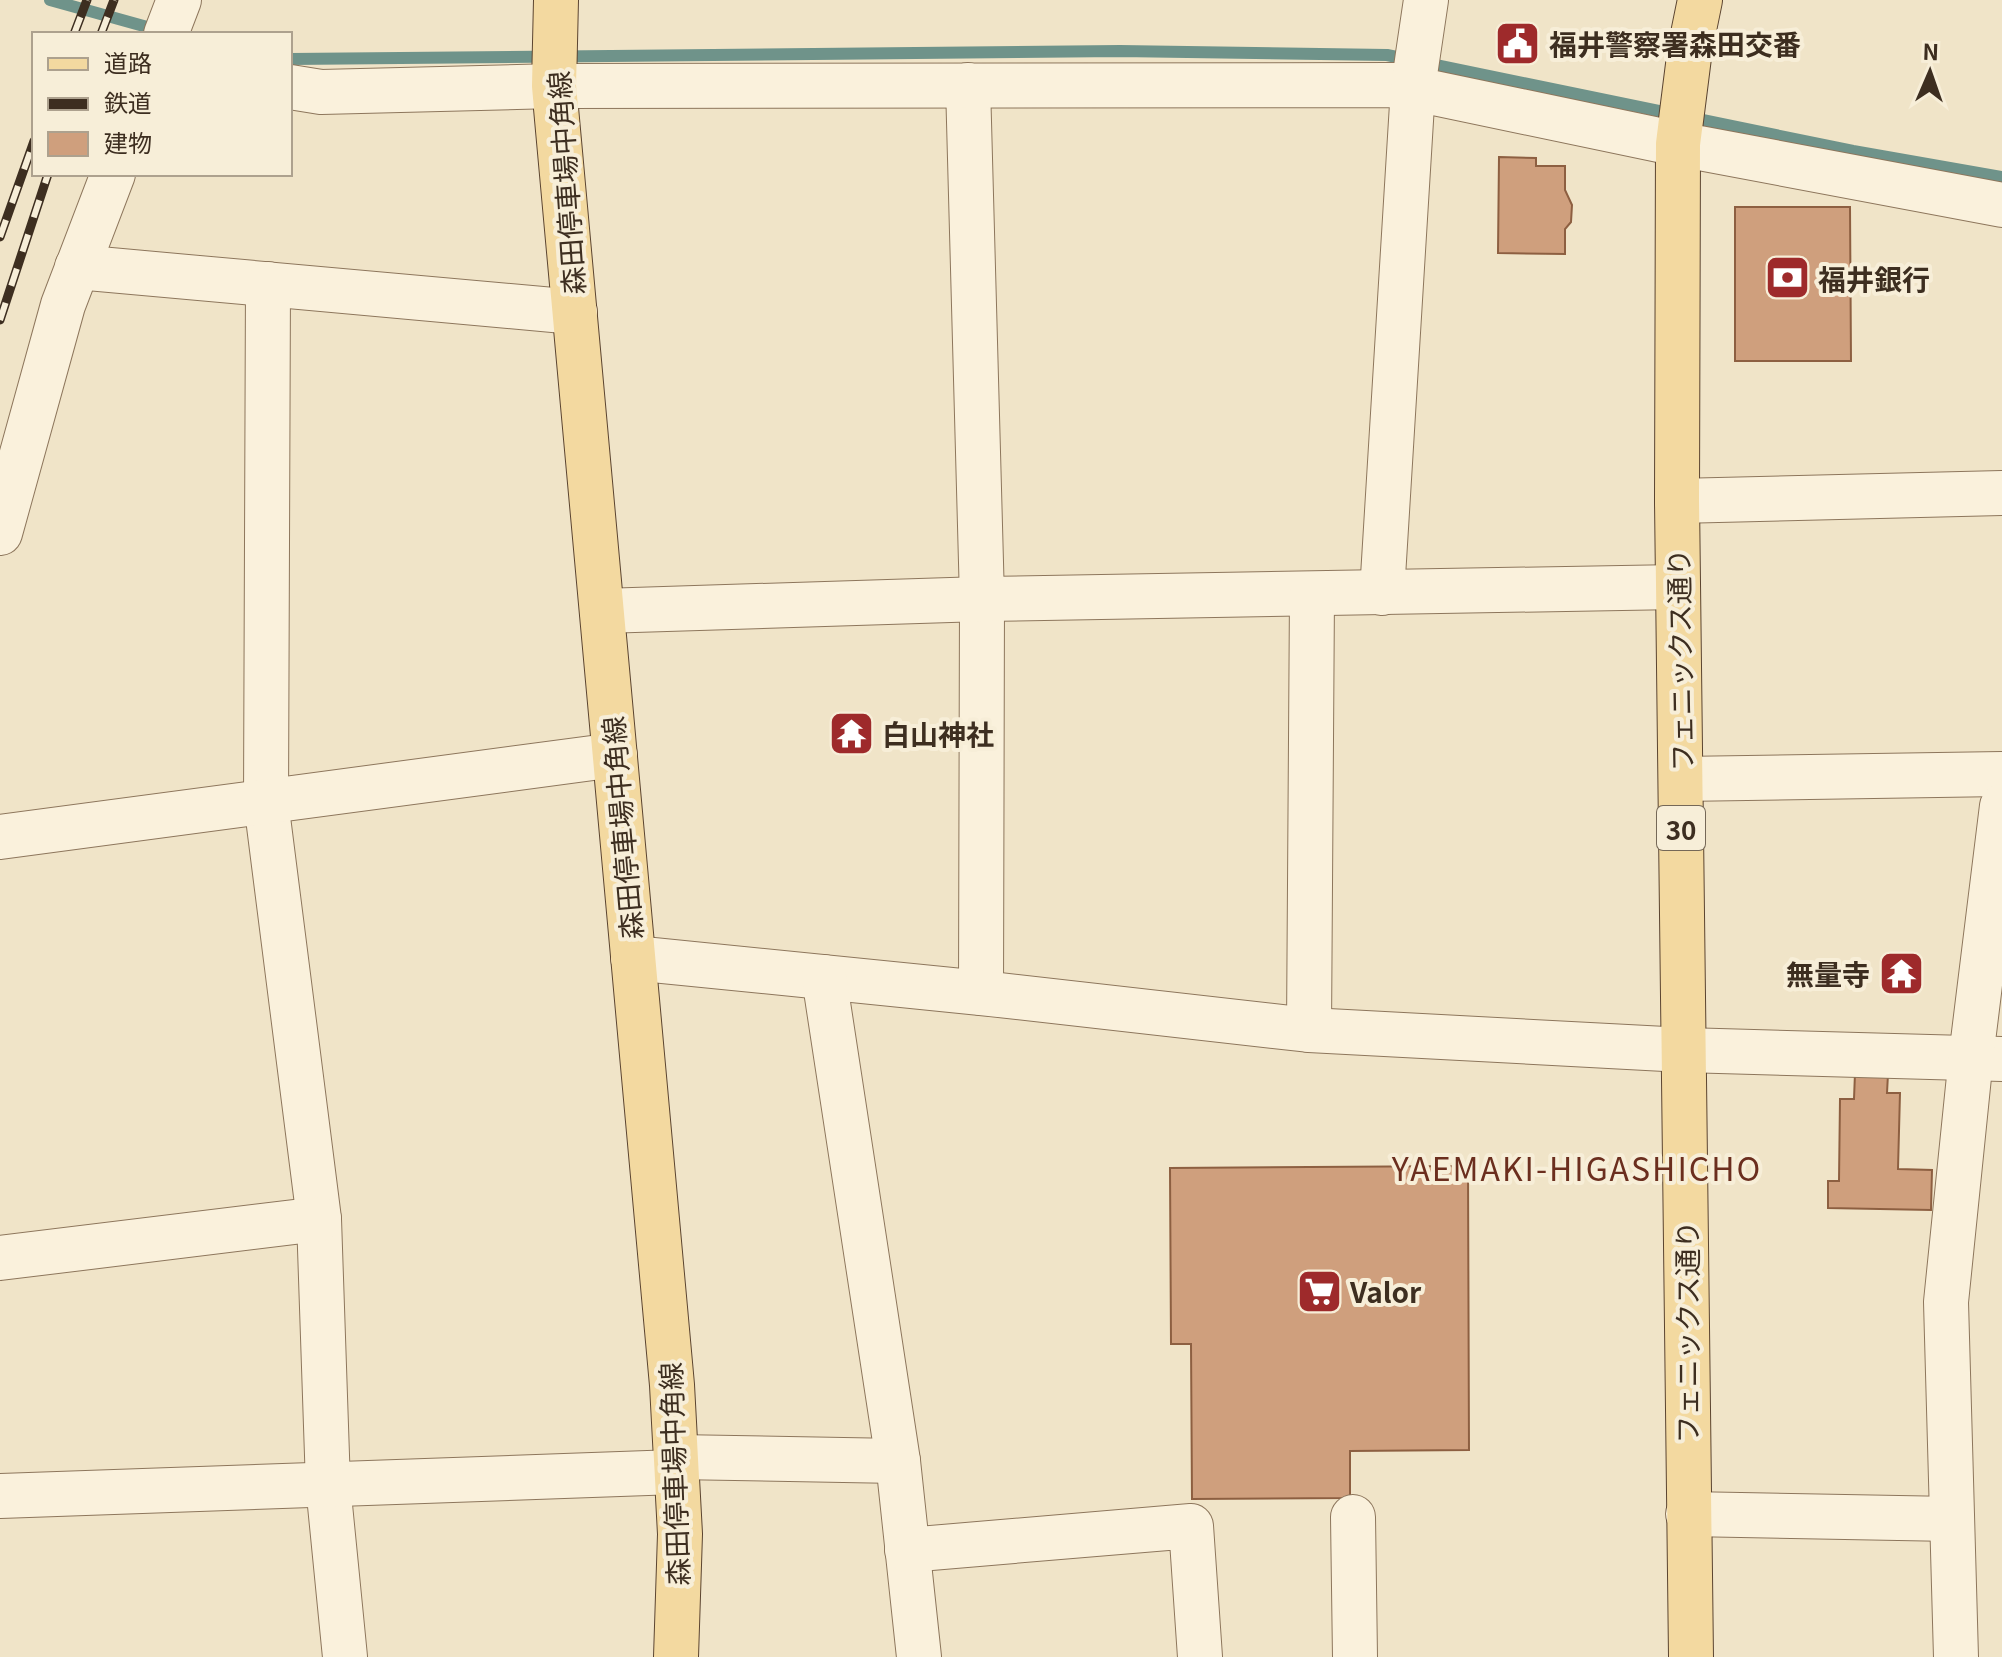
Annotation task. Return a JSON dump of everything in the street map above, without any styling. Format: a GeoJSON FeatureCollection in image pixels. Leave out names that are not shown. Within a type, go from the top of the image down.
{"type":"FeatureCollection","features":[{"type":"Feature","properties":{"kind":"main road","name":"フェニックス通り"},"geometry":{"type":"LineString","coordinates":[[1691,1657],[1677,501],[1678,144],[1690,49],[1700,0]]}},
{"type":"Feature","properties":{"kind":"main road","name":"森田停車場中角線"},"geometry":{"type":"LineString","coordinates":[[555,47],[575,312],[672,1385],[680,1534],[676,1657]]}},
{"type":"Feature","properties":{"kind":"street"},"geometry":{"type":"LineString","coordinates":[[167,32],[179,0]]}},
{"type":"Feature","properties":{"kind":"street"},"geometry":{"type":"LineString","coordinates":[[1382,593],[1413,88],[1426,0]]}},
{"type":"Feature","properties":{"kind":"street"},"geometry":{"type":"LineString","coordinates":[[292,87],[321,92],[555,47],[968,85],[1396,85],[1678,144],[2002,205]]}},
{"type":"Feature","properties":{"kind":"street"},"geometry":{"type":"LineString","coordinates":[[968,85],[982,599],[981,993]]}},
{"type":"Feature","properties":{"kind":"street"},"geometry":{"type":"LineString","coordinates":[[0,533],[63,305],[112,176]]}},
{"type":"Feature","properties":{"kind":"street"},"geometry":{"type":"LineString","coordinates":[[77,267],[575,312]]}},
{"type":"Feature","properties":{"kind":"street"},"geometry":{"type":"LineString","coordinates":[[268,284],[266,802],[319,1219],[328,1485],[345,1657]]}},
{"type":"Feature","properties":{"kind":"street"},"geometry":{"type":"LineString","coordinates":[[1677,501],[2002,493]]}},
{"type":"Feature","properties":{"kind":"street"},"geometry":{"type":"LineString","coordinates":[[602,611],[982,599],[1678,587]]}},
{"type":"Feature","properties":{"kind":"street"},"geometry":{"type":"LineString","coordinates":[[1309,1030],[1312,594]]}},
{"type":"Feature","properties":{"kind":"street"},"geometry":{"type":"LineString","coordinates":[[0,837],[615,755]]}},
{"type":"Feature","properties":{"kind":"street"},"geometry":{"type":"LineString","coordinates":[[1681,779],[2002,774]]}},
{"type":"Feature","properties":{"kind":"street"},"geometry":{"type":"LineString","coordinates":[[1956,1657],[1946,1302],[1986,1058],[2002,806]]}},
{"type":"Feature","properties":{"kind":"street"},"geometry":{"type":"LineString","coordinates":[[633,958],[1309,1030],[1684,1050],[1986,1058]]}},
{"type":"Feature","properties":{"kind":"street"},"geometry":{"type":"LineString","coordinates":[[824,977],[898,1461],[919,1657]]}},
{"type":"Feature","properties":{"kind":"street"},"geometry":{"type":"LineString","coordinates":[[0,1258],[319,1219]]}},
{"type":"Feature","properties":{"kind":"street"},"geometry":{"type":"LineString","coordinates":[[0,1496],[328,1485],[676,1464],[898,1461]]}},
{"type":"Feature","properties":{"kind":"street"},"geometry":{"type":"LineString","coordinates":[[1688,1514],[1952,1519]]}},
{"type":"Feature","properties":{"kind":"street"},"geometry":{"type":"LineString","coordinates":[[1353,1517],[1355,1657]]}},
{"type":"Feature","properties":{"kind":"street"},"geometry":{"type":"LineString","coordinates":[[907,1550],[1191,1526],[1200,1657]]}},
{"type":"Feature","properties":{"kind":"building"},"geometry":{"type":"Polygon","coordinates":[[[1499,157],[1536,158],[1536,166],[1565,166],[1565,190],[1572,205],[1571,222],[1565,229],[1565,254],[1498,253],[1499,157]]]}},
{"type":"Feature","properties":{"kind":"building"},"geometry":{"type":"Polygon","coordinates":[[[1735,207],[1850,207],[1851,361],[1735,361],[1735,207]]]}},
{"type":"Feature","properties":{"kind":"building"},"geometry":{"type":"Polygon","coordinates":[[[1855,1073],[1888,1074],[1887,1093],[1900,1093],[1898,1169],[1932,1170],[1931,1210],[1828,1208],[1828,1181],[1839,1181],[1840,1099],[1854,1099],[1855,1073]]]}},
{"type":"Feature","properties":{"kind":"building"},"geometry":{"type":"Polygon","coordinates":[[[1468,1166],[1469,1450],[1350,1451],[1350,1498],[1192,1499],[1191,1344],[1171,1344],[1170,1168],[1468,1166]]]}},
{"type":"Feature","properties":{"kind":"waterway"},"geometry":{"type":"LineString","coordinates":[[50,0],[158,30]]}},
{"type":"Feature","properties":{"kind":"waterway"},"geometry":{"type":"LineString","coordinates":[[292,59],[1120,51],[1387,55],[1853,151],[2002,177]]}},
{"type":"Feature","properties":{"kind":"railway"},"geometry":{"type":"LineString","coordinates":[[75,32],[87,0]]}},
{"type":"Feature","properties":{"kind":"railway"},"geometry":{"type":"LineString","coordinates":[[102,32],[114,0]]}},
{"type":"Feature","properties":{"kind":"railway"},"geometry":{"type":"LineString","coordinates":[[0,237],[32,147]]}},
{"type":"Feature","properties":{"kind":"railway"},"geometry":{"type":"LineString","coordinates":[[0,320],[47,176]]}},
{"type":"Feature","properties":{"kind":"place","name":"福井警察署森田交番"},"geometry":{"type":"Point","coordinates":[1518,43]}},
{"type":"Feature","properties":{"kind":"place","name":"福井銀行"},"geometry":{"type":"Point","coordinates":[1787,278]}},
{"type":"Feature","properties":{"kind":"place","name":"白山神社"},"geometry":{"type":"Point","coordinates":[851,733]}},
{"type":"Feature","properties":{"kind":"place","name":"無量寺"},"geometry":{"type":"Point","coordinates":[1901,973]}},
{"type":"Feature","properties":{"kind":"place","name":"Valor"},"geometry":{"type":"Point","coordinates":[1319,1291]}},
{"type":"Feature","properties":{"kind":"district","name":"YAEMAKI-HIGASHICHO"},"geometry":{"type":"Point","coordinates":[1577,1167]}}]}
